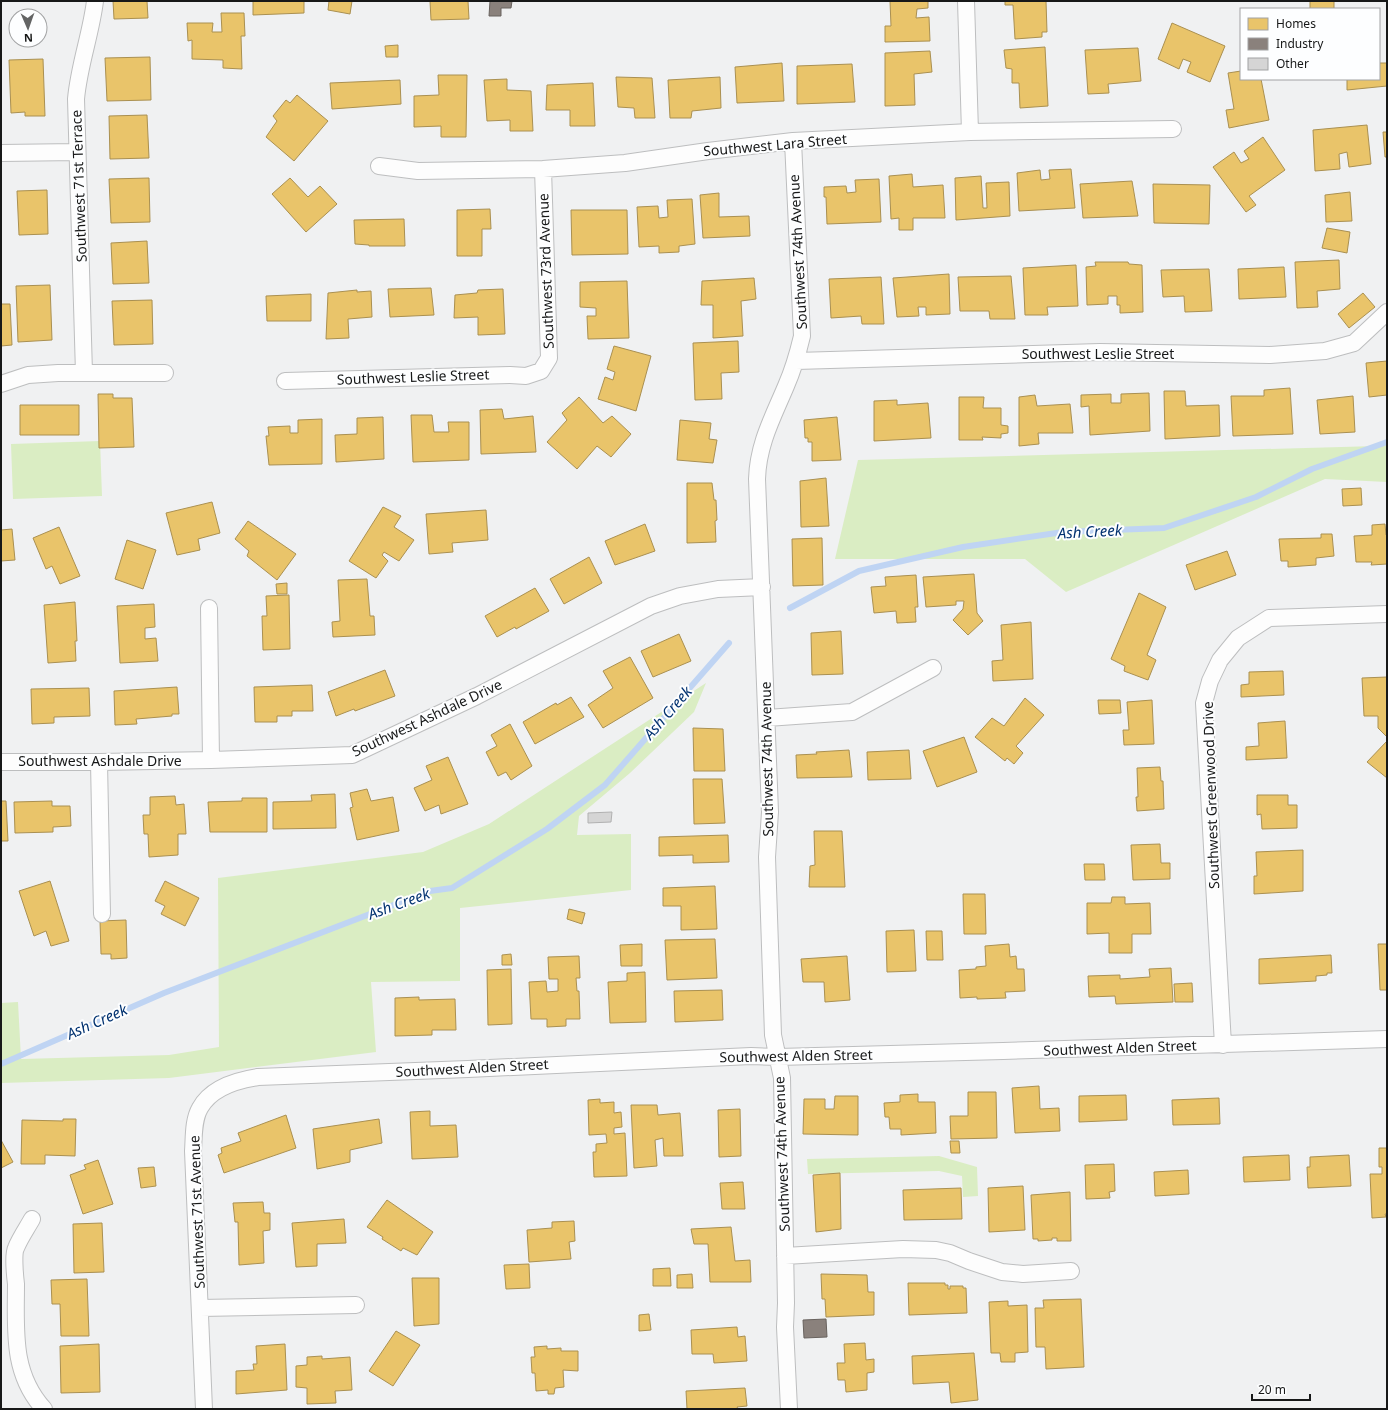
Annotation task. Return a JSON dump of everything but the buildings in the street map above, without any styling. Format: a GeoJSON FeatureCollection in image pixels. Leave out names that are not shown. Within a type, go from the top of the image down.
{"type":"FeatureCollection","features":[{"type":"Feature","properties":{"kind":"street","name":"Southwest 71st Terrace"},"geometry":{"type":"LineString","coordinates":[[84,373],[76,99],[78,79],[95,1]]}},
{"type":"Feature","properties":{"kind":"street"},"geometry":{"type":"LineString","coordinates":[[966,1],[970,132]]}},
{"type":"Feature","properties":{"kind":"street","name":"Southwest Lara Street"},"geometry":{"type":"LineString","coordinates":[[379,166],[418,171],[543,169],[625,163],[793,141],[970,132],[1173,129]]}},
{"type":"Feature","properties":{"kind":"street","name":"Southwest 74th Avenue"},"geometry":{"type":"LineString","coordinates":[[789,1409],[785,1327],[786,1303],[782,1078],[773,1036],[768,865],[770,812],[757,479],[758,462],[767,429],[796,361],[802,336],[793,141]]}},
{"type":"Feature","properties":{"kind":"street"},"geometry":{"type":"LineString","coordinates":[[1,153],[77,152]]}},
{"type":"Feature","properties":{"kind":"street","name":"Southwest 73rd Avenue"},"geometry":{"type":"LineString","coordinates":[[541,371],[549,358],[543,169]]}},
{"type":"Feature","properties":{"kind":"street","name":"Southwest Leslie Street"},"geometry":{"type":"LineString","coordinates":[[796,361],[1100,352],[1270,355],[1325,351],[1354,343],[1387,312]]}},
{"type":"Feature","properties":{"kind":"street","name":"Southwest Leslie Street"},"geometry":{"type":"LineString","coordinates":[[285,381],[510,375],[526,376],[541,371]]}},
{"type":"Feature","properties":{"kind":"street"},"geometry":{"type":"LineString","coordinates":[[1,384],[28,375],[165,373]]}},
{"type":"Feature","properties":{"kind":"street","name":"Southwest Ashdale Drive"},"geometry":{"type":"LineString","coordinates":[[1,762],[211,760],[352,755],[477,696],[651,606],[680,596],[718,589],[762,587]]}},
{"type":"Feature","properties":{"kind":"street"},"geometry":{"type":"LineString","coordinates":[[209,608],[211,760]]}},
{"type":"Feature","properties":{"kind":"street","name":"Southwest Greenwood Drive"},"geometry":{"type":"LineString","coordinates":[[1223,1045],[1204,703],[1210,680],[1220,660],[1238,638],[1269,618],[1387,614]]}},
{"type":"Feature","properties":{"kind":"street"},"geometry":{"type":"LineString","coordinates":[[767,718],[852,712],[933,668]]}},
{"type":"Feature","properties":{"kind":"street"},"geometry":{"type":"LineString","coordinates":[[99,762],[102,914]]}},
{"type":"Feature","properties":{"kind":"street","name":"Southwest Alden Street"},"geometry":{"type":"LineString","coordinates":[[210,1096],[242,1079],[258,1077],[751,1056],[778,1057],[1387,1039]]}},
{"type":"Feature","properties":{"kind":"street","name":"Southwest 71st Avenue"},"geometry":{"type":"LineString","coordinates":[[204,1409],[194,1150],[195,1126],[200,1108],[210,1096]]}},
{"type":"Feature","properties":{"kind":"street"},"geometry":{"type":"LineString","coordinates":[[32,1218],[15,1249],[18,1357],[23,1375],[30,1391],[44,1409]]}},
{"type":"Feature","properties":{"kind":"street"},"geometry":{"type":"LineString","coordinates":[[785,1256],[903,1249],[936,1250],[950,1253],[1002,1272],[1023,1274],[1071,1271]]}},
{"type":"Feature","properties":{"kind":"street","name":"Southwest 71st Avenue"},"geometry":{"type":"LineString","coordinates":[[200,1308],[356,1305]]}},
{"type":"Feature","properties":{"kind":"green space"},"geometry":{"type":"Polygon","coordinates":[[[1387,440],[1387,482],[1325,479],[1066,592],[1025,559],[835,559],[858,460],[1377,446],[1387,440]]]}},
{"type":"Feature","properties":{"kind":"green space"},"geometry":{"type":"Polygon","coordinates":[[[100,441],[102,496],[13,499],[11,444],[100,441]]]}},
{"type":"Feature","properties":{"kind":"green space"},"geometry":{"type":"Polygon","coordinates":[[[706,683],[694,712],[630,773],[579,816],[577,835],[631,834],[631,890],[460,908],[460,981],[371,982],[376,1052],[169,1078],[1,1083],[1,1003],[18,1002],[21,1059],[169,1055],[219,1047],[218,878],[423,852],[489,824],[706,683]]]}},
{"type":"Feature","properties":{"kind":"green space"},"geometry":{"type":"Polygon","coordinates":[[[939,1156],[977,1167],[978,1196],[963,1197],[962,1176],[939,1171],[808,1174],[807,1159],[939,1156]]]}},
{"type":"Feature","properties":{"kind":"waterway","name":"Ash Creek"},"geometry":{"type":"LineString","coordinates":[[790,608],[859,571],[963,547],[1063,532],[1164,528],[1256,497],[1312,469],[1387,442]]}},
{"type":"Feature","properties":{"kind":"waterway","name":"Ash Creek"},"geometry":{"type":"LineString","coordinates":[[1,1064],[164,993],[430,891],[452,888],[547,829],[605,785],[729,643]]}}]}
